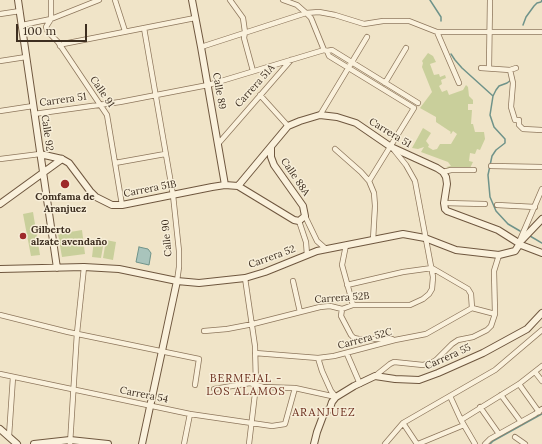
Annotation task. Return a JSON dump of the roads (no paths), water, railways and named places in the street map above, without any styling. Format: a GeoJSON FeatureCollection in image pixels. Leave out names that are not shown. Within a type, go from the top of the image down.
{"type":"FeatureCollection","features":[{"type":"Feature","properties":{"kind":"street","name":"Calle 92"},"geometry":{"type":"LineString","coordinates":[[18,0],[57,268]]}},
{"type":"Feature","properties":{"kind":"street","name":"Calle 91"},"geometry":{"type":"LineString","coordinates":[[51,0],[51,19],[46,27],[48,32],[60,46],[107,115],[122,205]]}},
{"type":"Feature","properties":{"kind":"street"},"geometry":{"type":"LineString","coordinates":[[22,25],[51,19],[99,0]]}},
{"type":"Feature","properties":{"kind":"street"},"geometry":{"type":"LineString","coordinates":[[115,0],[125,31]]}},
{"type":"Feature","properties":{"kind":"street","name":"Calle 89"},"geometry":{"type":"LineString","coordinates":[[192,0],[202,47],[226,185]]}},
{"type":"Feature","properties":{"kind":"street"},"geometry":{"type":"LineString","coordinates":[[230,0],[243,18],[245,32],[244,38],[253,71]]}},
{"type":"Feature","properties":{"kind":"street"},"geometry":{"type":"LineString","coordinates":[[283,0],[297,5],[312,18],[329,56],[414,108],[369,181]]}},
{"type":"Feature","properties":{"kind":"street"},"geometry":{"type":"LineString","coordinates":[[489,68],[490,0]]}},
{"type":"Feature","properties":{"kind":"street"},"geometry":{"type":"LineString","coordinates":[[0,14],[20,11]]}},
{"type":"Feature","properties":{"kind":"street"},"geometry":{"type":"LineString","coordinates":[[202,47],[306,13],[319,12],[335,15],[364,24],[383,21],[409,21],[437,32],[542,32]]}},
{"type":"Feature","properties":{"kind":"street"},"geometry":{"type":"LineString","coordinates":[[60,46],[63,44],[125,31],[196,18]]}},
{"type":"Feature","properties":{"kind":"street","name":"Calle 90"},"geometry":{"type":"LineString","coordinates":[[142,444],[180,267],[173,195],[144,28]]}},
{"type":"Feature","properties":{"kind":"street"},"geometry":{"type":"LineString","coordinates":[[437,32],[459,83]]}},
{"type":"Feature","properties":{"kind":"street"},"geometry":{"type":"LineString","coordinates":[[320,115],[367,37]]}},
{"type":"Feature","properties":{"kind":"street"},"geometry":{"type":"LineString","coordinates":[[385,83],[406,48]]}},
{"type":"Feature","properties":{"kind":"street"},"geometry":{"type":"LineString","coordinates":[[326,51],[332,50],[418,103]]}},
{"type":"Feature","properties":{"kind":"street","name":"Carrera 51"},"geometry":{"type":"LineString","coordinates":[[34,114],[100,105],[208,85],[326,51]]}},
{"type":"Feature","properties":{"kind":"street"},"geometry":{"type":"LineString","coordinates":[[0,61],[26,57]]}},
{"type":"Feature","properties":{"kind":"street","name":"Carrera 51A"},"geometry":{"type":"LineString","coordinates":[[218,144],[291,60]]}},
{"type":"Feature","properties":{"kind":"street"},"geometry":{"type":"LineString","coordinates":[[481,68],[510,70],[516,68]]}},
{"type":"Feature","properties":{"kind":"street"},"geometry":{"type":"LineString","coordinates":[[510,70],[513,83],[511,107],[515,120],[519,120],[519,125],[523,129],[542,130]]}},
{"type":"Feature","properties":{"kind":"street"},"geometry":{"type":"LineString","coordinates":[[260,95],[288,126],[238,186],[294,220],[299,221]]}},
{"type":"Feature","properties":{"kind":"street","name":"Carrera 51"},"geometry":{"type":"LineString","coordinates":[[0,110],[33,106]]}},
{"type":"Feature","properties":{"kind":"street","name":"Carrera 51"},"geometry":{"type":"LineString","coordinates":[[288,126],[320,115],[337,117],[356,123],[391,147],[443,172]]}},
{"type":"Feature","properties":{"kind":"street"},"geometry":{"type":"LineString","coordinates":[[39,144],[51,157]]}},
{"type":"Feature","properties":{"kind":"street","name":"Carrera 52B"},"geometry":{"type":"LineString","coordinates":[[204,331],[227,329],[253,324],[330,306],[342,309],[353,305],[410,305],[429,294],[434,282],[415,181],[406,165],[391,147]]}},
{"type":"Feature","properties":{"kind":"street","name":"Calle 88A"},"geometry":{"type":"LineString","coordinates":[[271,148],[271,157],[274,165],[303,206],[305,216],[317,241],[326,249]]}},
{"type":"Feature","properties":{"kind":"street"},"geometry":{"type":"LineString","coordinates":[[335,149],[369,181],[374,193],[375,206],[373,240]]}},
{"type":"Feature","properties":{"kind":"street"},"geometry":{"type":"LineString","coordinates":[[0,159],[40,154],[62,159]]}},
{"type":"Feature","properties":{"kind":"street"},"geometry":{"type":"LineString","coordinates":[[115,163],[166,154]]}},
{"type":"Feature","properties":{"kind":"street"},"geometry":{"type":"LineString","coordinates":[[0,204],[42,172],[62,159]]}},
{"type":"Feature","properties":{"kind":"street","name":"Carrera 51B"},"geometry":{"type":"LineString","coordinates":[[62,159],[69,163],[96,197],[106,203],[122,205],[226,185],[238,186]]}},
{"type":"Feature","properties":{"kind":"street"},"geometry":{"type":"LineString","coordinates":[[493,166],[542,167]]}},
{"type":"Feature","properties":{"kind":"street"},"geometry":{"type":"LineString","coordinates":[[474,170],[451,170],[443,172],[446,177],[447,184],[444,203],[445,208],[450,213],[491,227],[542,253]]}},
{"type":"Feature","properties":{"kind":"street"},"geometry":{"type":"LineString","coordinates":[[520,243],[542,189]]}},
{"type":"Feature","properties":{"kind":"street"},"geometry":{"type":"LineString","coordinates":[[444,203],[485,204]]}},
{"type":"Feature","properties":{"kind":"street"},"geometry":{"type":"LineString","coordinates":[[497,205],[535,206]]}},
{"type":"Feature","properties":{"kind":"street"},"geometry":{"type":"LineString","coordinates":[[299,221],[305,216]]}},
{"type":"Feature","properties":{"kind":"street"},"geometry":{"type":"LineString","coordinates":[[520,243],[542,219]]}},
{"type":"Feature","properties":{"kind":"street"},"geometry":{"type":"LineString","coordinates":[[299,221],[306,242],[307,255]]}},
{"type":"Feature","properties":{"kind":"street","name":"Carrera 52"},"geometry":{"type":"LineString","coordinates":[[0,269],[84,267],[119,269],[177,281],[199,283],[245,278],[326,249],[403,234],[425,238],[456,250],[499,254],[515,251],[520,243]]}},
{"type":"Feature","properties":{"kind":"street"},"geometry":{"type":"LineString","coordinates":[[346,245],[342,265],[353,305]]}},
{"type":"Feature","properties":{"kind":"street"},"geometry":{"type":"LineString","coordinates":[[314,444],[323,416],[330,408],[336,397],[375,376],[394,362],[423,365],[431,363],[458,340],[473,337],[487,330],[491,326],[495,314],[494,271],[499,254]]}},
{"type":"Feature","properties":{"kind":"street"},"geometry":{"type":"LineString","coordinates":[[70,442],[76,334],[84,267]]}},
{"type":"Feature","properties":{"kind":"street"},"geometry":{"type":"LineString","coordinates":[[347,285],[403,272],[432,268],[462,284],[468,289],[471,294],[472,308],[495,314]]}},
{"type":"Feature","properties":{"kind":"street"},"geometry":{"type":"LineString","coordinates":[[245,278],[253,324],[256,385],[249,444]]}},
{"type":"Feature","properties":{"kind":"street"},"geometry":{"type":"LineString","coordinates":[[293,281],[300,312]]}},
{"type":"Feature","properties":{"kind":"street","name":"Carrera 52C"},"geometry":{"type":"LineString","coordinates":[[255,353],[318,358],[347,354],[395,340],[426,334],[472,308]]}},
{"type":"Feature","properties":{"kind":"street"},"geometry":{"type":"LineString","coordinates":[[342,309],[341,316],[354,338],[395,340]]}},
{"type":"Feature","properties":{"kind":"street","name":"Carrera 55"},"geometry":{"type":"LineString","coordinates":[[375,376],[419,380],[432,376],[483,353],[527,329],[542,313]]}},
{"type":"Feature","properties":{"kind":"street"},"geometry":{"type":"LineString","coordinates":[[0,321],[0,315],[76,334],[200,359],[195,385]]}},
{"type":"Feature","properties":{"kind":"street"},"geometry":{"type":"LineString","coordinates":[[385,444],[403,423],[495,370],[542,330]]}},
{"type":"Feature","properties":{"kind":"street"},"geometry":{"type":"LineString","coordinates":[[347,354],[360,384]]}},
{"type":"Feature","properties":{"kind":"street"},"geometry":{"type":"LineString","coordinates":[[318,358],[322,372],[336,397]]}},
{"type":"Feature","properties":{"kind":"street"},"geometry":{"type":"LineString","coordinates":[[461,420],[519,384],[542,366]]}},
{"type":"Feature","properties":{"kind":"street"},"geometry":{"type":"LineString","coordinates":[[535,372],[542,381]]}},
{"type":"Feature","properties":{"kind":"street","name":"Carrera 54"},"geometry":{"type":"LineString","coordinates":[[0,374],[190,414],[272,426],[285,424],[295,388]]}},
{"type":"Feature","properties":{"kind":"street"},"geometry":{"type":"LineString","coordinates":[[9,436],[13,377]]}},
{"type":"Feature","properties":{"kind":"street"},"geometry":{"type":"LineString","coordinates":[[214,389],[247,383],[264,387],[295,388],[336,397]]}},
{"type":"Feature","properties":{"kind":"street"},"geometry":{"type":"LineString","coordinates":[[484,444],[540,410],[519,384]]}},
{"type":"Feature","properties":{"kind":"street"},"geometry":{"type":"LineString","coordinates":[[501,395],[521,422]]}},
{"type":"Feature","properties":{"kind":"street"},"geometry":{"type":"LineString","coordinates":[[450,396],[461,420],[475,444]]}},
{"type":"Feature","properties":{"kind":"street"},"geometry":{"type":"LineString","coordinates":[[480,407],[499,434]]}},
{"type":"Feature","properties":{"kind":"street"},"geometry":{"type":"LineString","coordinates":[[184,444],[190,414]]}},
{"type":"Feature","properties":{"kind":"street"},"geometry":{"type":"LineString","coordinates":[[403,423],[418,444],[464,425]]}},
{"type":"Feature","properties":{"kind":"street"},"geometry":{"type":"LineString","coordinates":[[0,429],[16,444]]}},
{"type":"Feature","properties":{"kind":"street"},"geometry":{"type":"LineString","coordinates":[[0,434],[16,444]]}},
{"type":"Feature","properties":{"kind":"street"},"geometry":{"type":"LineString","coordinates":[[515,437],[525,444]]}},
{"type":"Feature","properties":{"kind":"street"},"geometry":{"type":"LineString","coordinates":[[34,444],[70,442],[108,444]]}},
{"type":"Feature","properties":{"kind":"water"},"geometry":{"type":"Polygon","coordinates":[[[139,247],[148,249],[151,253],[149,265],[136,262],[139,247]]]}},
{"type":"Feature","properties":{"kind":"waterway"},"geometry":{"type":"LineString","coordinates":[[430,0],[441,17],[441,21]]}},
{"type":"Feature","properties":{"kind":"waterway"},"geometry":{"type":"LineString","coordinates":[[523,25],[526,17],[534,6],[542,0]]}},
{"type":"Feature","properties":{"kind":"waterway"},"geometry":{"type":"LineString","coordinates":[[451,54],[462,68],[493,96],[490,115],[494,127],[505,139],[505,143],[496,150],[492,156],[488,175],[490,197],[496,211],[508,224],[520,231]]}},
{"type":"Feature","properties":{"kind":"waterway"},"geometry":{"type":"LineString","coordinates":[[493,96],[499,86],[511,80]]}},
{"type":"Feature","properties":{"kind":"waterway"},"geometry":{"type":"LineString","coordinates":[[530,236],[542,243]]}},
{"type":"Feature","properties":{"kind":"waterway"},"geometry":{"type":"LineString","coordinates":[[490,444],[542,414]]}},
{"type":"Feature","properties":{"kind":"place","name":"Comfama de Aranjuez"},"geometry":{"type":"Point","coordinates":[65,184]}},
{"type":"Feature","properties":{"kind":"place","name":"Gilberto alzate avendaño"},"geometry":{"type":"Point","coordinates":[23,236]}},
{"type":"Feature","properties":{"kind":"district","name":"BERMEJAL - LOS ALAMOS"},"geometry":{"type":"Point","coordinates":[246,385]}},
{"type":"Feature","properties":{"kind":"district","name":"ARANJUEZ"},"geometry":{"type":"Point","coordinates":[324,413]}}]}
